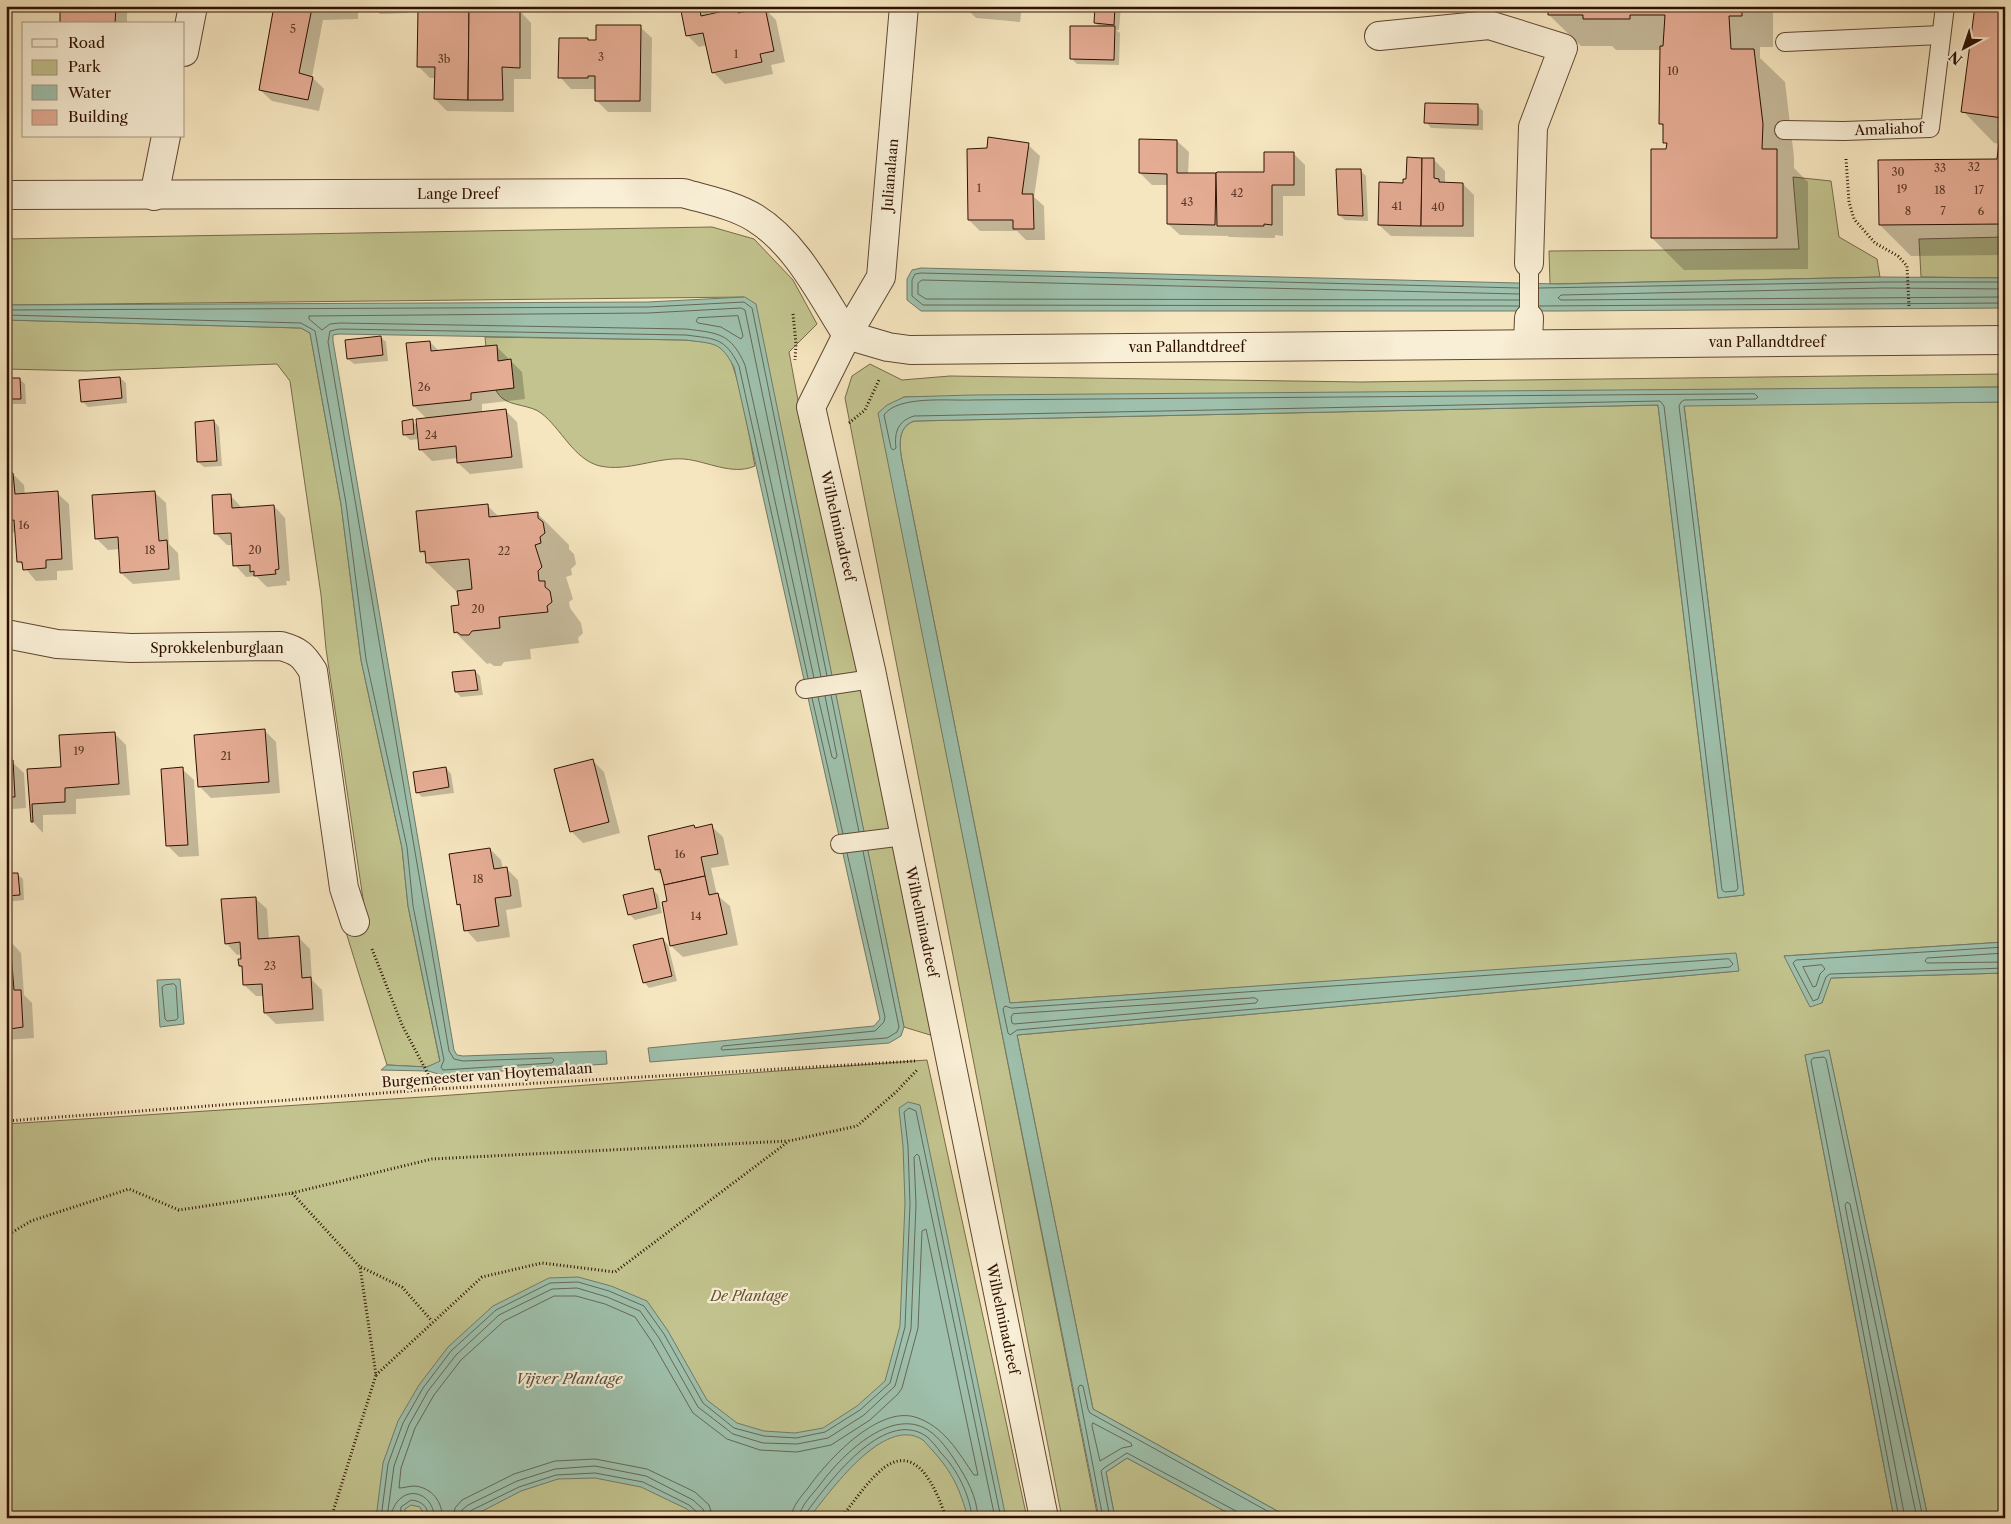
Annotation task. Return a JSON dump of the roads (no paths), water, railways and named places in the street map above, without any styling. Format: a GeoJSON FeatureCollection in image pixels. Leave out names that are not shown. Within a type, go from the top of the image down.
{"type":"FeatureCollection","features":[{"type":"Feature","properties":{"kind":"street"},"geometry":{"type":"LineString","coordinates":[[185,47],[193,6]]}},
{"type":"Feature","properties":{"kind":"street","name":"Julianalaan"},"geometry":{"type":"LineString","coordinates":[[847,335],[881,277],[904,6]]}},
{"type":"Feature","properties":{"kind":"street"},"geometry":{"type":"LineString","coordinates":[[1379,36],[1489,25],[1564,48],[1533,127],[1530,263]]}},
{"type":"Feature","properties":{"kind":"street"},"geometry":{"type":"LineString","coordinates":[[154,196],[166,138]]}},
{"type":"Feature","properties":{"kind":"street","name":"Lange Dreef"},"geometry":{"type":"LineString","coordinates":[[6,195],[683,193],[732,206],[755,218],[775,234],[795,256],[847,335]]}},
{"type":"Feature","properties":{"kind":"street","name":"van Pallandtdreef"},"geometry":{"type":"LineString","coordinates":[[847,335],[888,347],[910,350],[1529,330],[2005,340]]}},
{"type":"Feature","properties":{"kind":"street","name":"Wilhelminadreef"},"geometry":{"type":"LineString","coordinates":[[847,335],[811,407],[872,678],[904,836],[939,1059],[1044,1518]]}},
{"type":"Feature","properties":{"kind":"street","name":"Sprokkelenburglaan"},"geometry":{"type":"LineString","coordinates":[[6,634],[58,644],[131,648],[281,646],[296,650],[305,658],[313,671],[344,888],[354,922]]}},
{"type":"Feature","properties":{"kind":"lane","name":"Amaliahof"},"geometry":{"type":"LineString","coordinates":[[1784,130],[1844,131],[1930,128],[1945,6]]}},
{"type":"Feature","properties":{"kind":"lane"},"geometry":{"type":"LineString","coordinates":[[1785,42],[1941,35]]}},
{"type":"Feature","properties":{"kind":"lane"},"geometry":{"type":"LineString","coordinates":[[1529,330],[1530,263]]}},
{"type":"Feature","properties":{"kind":"lane"},"geometry":{"type":"LineString","coordinates":[[805,689],[872,678]]}},
{"type":"Feature","properties":{"kind":"lane"},"geometry":{"type":"LineString","coordinates":[[840,844],[904,836]]}},
{"type":"Feature","properties":{"kind":"water"},"geometry":{"type":"Polygon","coordinates":[[[921,268],[1557,284],[1883,277],[2005,278],[2005,308],[1561,311],[921,311],[907,300],[907,279],[912,270],[921,268]]]}},
{"type":"Feature","properties":{"kind":"water"},"geometry":{"type":"Polygon","coordinates":[[[745,297],[756,304],[904,1027],[901,1036],[889,1043],[650,1062],[648,1048],[874,1026],[880,1019],[734,367],[725,352],[710,343],[686,340],[339,334],[333,335],[333,341],[454,1050],[457,1055],[463,1056],[606,1051],[607,1064],[442,1075],[428,1071],[381,1070],[387,1065],[427,1067],[440,1061],[408,906],[402,848],[361,660],[341,504],[310,333],[301,328],[6,320],[6,305],[648,302],[745,297]]]}},
{"type":"Feature","properties":{"kind":"water"},"geometry":{"type":"Polygon","coordinates":[[[2005,387],[2005,402],[1684,406],[1744,895],[1718,898],[1658,405],[914,421],[907,425],[901,437],[902,461],[1010,1003],[1736,953],[1739,971],[1017,1035],[1093,1409],[1290,1518],[1237,1518],[1127,1458],[1106,1472],[1115,1518],[1099,1518],[878,413],[887,405],[904,397],[972,395],[2005,387]]]}},
{"type":"Feature","properties":{"kind":"water"},"geometry":{"type":"Polygon","coordinates":[[[2005,942],[2005,973],[1831,978],[1822,1003],[1810,1007],[1784,956],[2005,942]]]}},
{"type":"Feature","properties":{"kind":"water"},"geometry":{"type":"Polygon","coordinates":[[[180,979],[184,1024],[160,1027],[157,980],[180,979]]]}},
{"type":"Feature","properties":{"kind":"water"},"geometry":{"type":"Polygon","coordinates":[[[1829,1050],[1928,1518],[1894,1518],[1805,1055],[1829,1050]]]}},
{"type":"Feature","properties":{"kind":"water","name":"Vijver Plantage"},"geometry":{"type":"Polygon","coordinates":[[[908,1102],[920,1105],[1006,1518],[968,1518],[959,1490],[946,1467],[923,1440],[908,1435],[892,1438],[875,1447],[859,1460],[844,1475],[809,1518],[696,1518],[687,1509],[641,1487],[595,1478],[558,1479],[521,1491],[469,1518],[423,1518],[420,1507],[411,1505],[405,1509],[405,1518],[376,1518],[383,1463],[398,1421],[419,1385],[448,1347],[493,1306],[549,1278],[578,1277],[611,1286],[647,1301],[668,1331],[707,1400],[737,1423],[764,1431],[795,1433],[823,1428],[857,1406],[885,1381],[900,1326],[905,1203],[903,1146],[899,1108],[908,1102]]]}},
{"type":"Feature","properties":{"kind":"park label","name":"De Plantage"},"geometry":{"type":"Point","coordinates":[749,1296]}}]}
